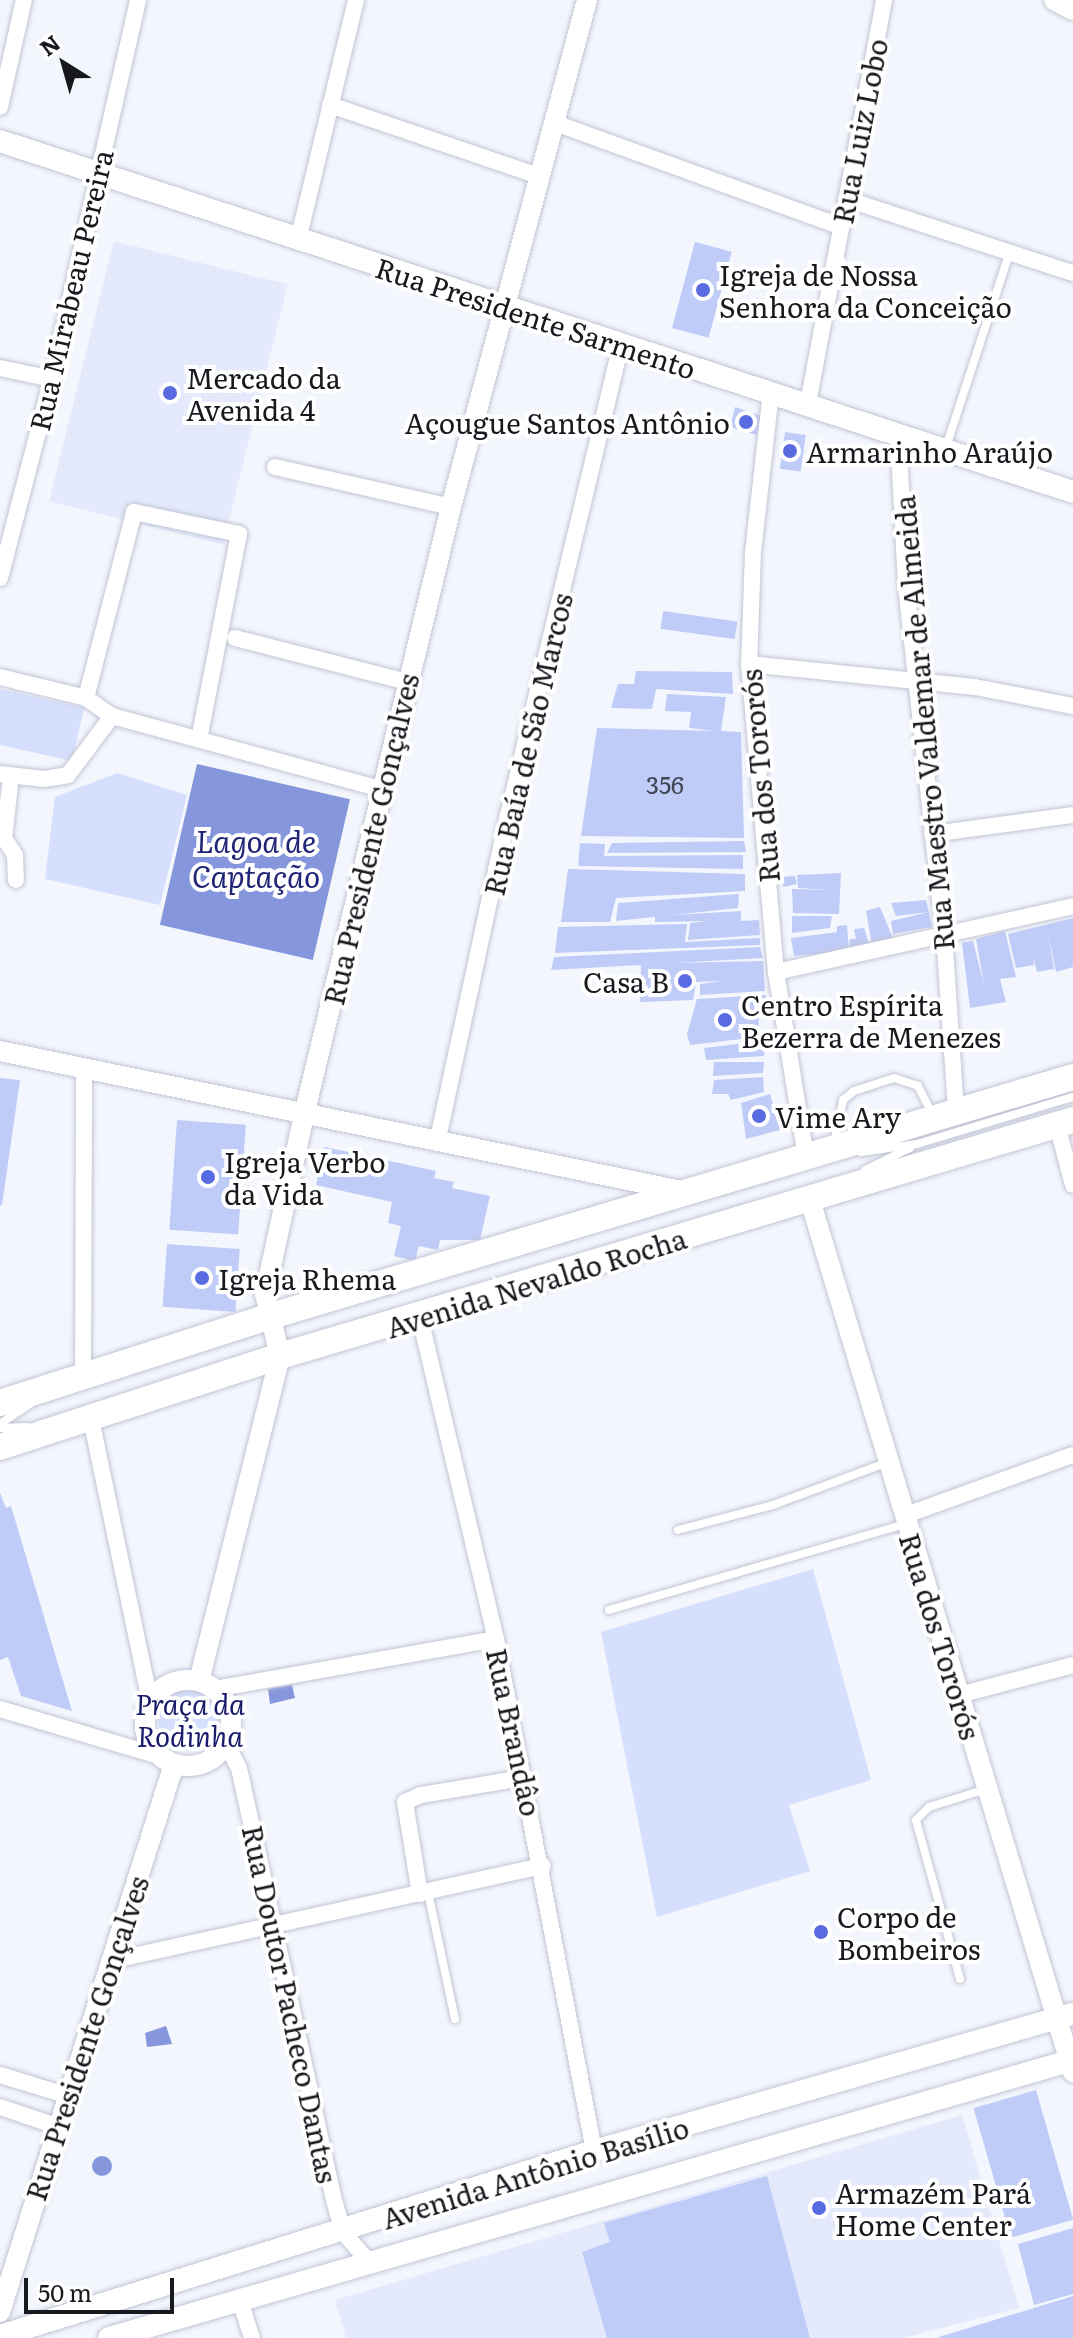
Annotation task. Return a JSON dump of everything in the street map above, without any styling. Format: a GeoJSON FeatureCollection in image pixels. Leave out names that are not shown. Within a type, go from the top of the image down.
{"type":"FeatureCollection","features":[{"type":"Feature","properties":{"kind":"highway","name":"Avenida Nevaldo Rocha"},"geometry":{"type":"LineString","coordinates":[[0,1403],[268,1317],[1073,1077]]}},
{"type":"Feature","properties":{"kind":"highway","name":"Avenida Nevaldo Rocha"},"geometry":{"type":"LineString","coordinates":[[0,1447],[280,1356],[420,1318],[1065,1123]]}},
{"type":"Feature","properties":{"kind":"main road","name":"Rua Presidente Sarmento"},"geometry":{"type":"LineString","coordinates":[[0,141],[503,309],[808,403],[1073,492]]}},
{"type":"Feature","properties":{"kind":"main road","name":"Avenida Antônio Basílio"},"geometry":{"type":"LineString","coordinates":[[0,2336],[343,2232],[594,2151],[1065,2016]]}},
{"type":"Feature","properties":{"kind":"main road","name":"Avenida Antônio Basílio"},"geometry":{"type":"LineString","coordinates":[[109,2338],[367,2260],[1072,2064]]}},
{"type":"Feature","properties":{"kind":"street"},"geometry":{"type":"LineString","coordinates":[[0,107],[24,0]]}},
{"type":"Feature","properties":{"kind":"street","name":"Rua Mirabeau Pereira"},"geometry":{"type":"LineString","coordinates":[[0,578],[52,379],[138,0]]}},
{"type":"Feature","properties":{"kind":"street"},"geometry":{"type":"LineString","coordinates":[[298,240],[356,0]]}},
{"type":"Feature","properties":{"kind":"street","name":"Rua Presidente Gonçalves"},"geometry":{"type":"LineString","coordinates":[[280,1356],[268,1317],[265,1294],[304,1115],[451,507],[587,0]]}},
{"type":"Feature","properties":{"kind":"street","name":"Rua Luiz Lobo"},"geometry":{"type":"LineString","coordinates":[[808,403],[884,0]]}},
{"type":"Feature","properties":{"kind":"street"},"geometry":{"type":"LineString","coordinates":[[1054,0],[1073,10]]}},
{"type":"Feature","properties":{"kind":"street"},"geometry":{"type":"LineString","coordinates":[[330,105],[539,176]]}},
{"type":"Feature","properties":{"kind":"street"},"geometry":{"type":"LineString","coordinates":[[555,123],[840,226]]}},
{"type":"Feature","properties":{"kind":"street"},"geometry":{"type":"LineString","coordinates":[[846,199],[1073,273]]}},
{"type":"Feature","properties":{"kind":"street","name":"Rua Baía de São Marcos"},"geometry":{"type":"LineString","coordinates":[[437,1143],[508,815],[621,346]]}},
{"type":"Feature","properties":{"kind":"street"},"geometry":{"type":"LineString","coordinates":[[0,368],[52,379]]}},
{"type":"Feature","properties":{"kind":"street","name":"Rua dos Tororós"},"geometry":{"type":"LineString","coordinates":[[771,392],[753,552],[749,664],[776,972],[799,1160]]}},
{"type":"Feature","properties":{"kind":"street","name":"Rua Maestro Valdemar de Almeida"},"geometry":{"type":"LineString","coordinates":[[898,432],[916,679],[944,934],[945,1114]]}},
{"type":"Feature","properties":{"kind":"street"},"geometry":{"type":"LineString","coordinates":[[275,467],[451,507]]}},
{"type":"Feature","properties":{"kind":"street"},"geometry":{"type":"LineString","coordinates":[[86,698],[134,512],[239,534],[199,739]]}},
{"type":"Feature","properties":{"kind":"street"},"geometry":{"type":"LineString","coordinates":[[235,638],[407,682]]}},
{"type":"Feature","properties":{"kind":"street"},"geometry":{"type":"LineString","coordinates":[[749,664],[916,679],[1073,706]]}},
{"type":"Feature","properties":{"kind":"street"},"geometry":{"type":"LineString","coordinates":[[0,677],[86,698],[112,716],[381,789]]}},
{"type":"Feature","properties":{"kind":"street"},"geometry":{"type":"LineString","coordinates":[[16,880],[15,855],[4,838],[6,775],[44,779],[68,775],[112,716]]}},
{"type":"Feature","properties":{"kind":"street"},"geometry":{"type":"LineString","coordinates":[[932,834],[1073,815]]}},
{"type":"Feature","properties":{"kind":"street"},"geometry":{"type":"LineString","coordinates":[[776,972],[1073,906]]}},
{"type":"Feature","properties":{"kind":"street"},"geometry":{"type":"LineString","coordinates":[[0,1051],[691,1193]]}},
{"type":"Feature","properties":{"kind":"street"},"geometry":{"type":"LineString","coordinates":[[71,1381],[84,1069]]}},
{"type":"Feature","properties":{"kind":"street"},"geometry":{"type":"LineString","coordinates":[[1065,1123],[1073,1185]]}},
{"type":"Feature","properties":{"kind":"street","name":"Rua dos Tororós"},"geometry":{"type":"LineString","coordinates":[[803,1203],[907,1519],[986,1789],[1065,2016],[1072,2064]]}},
{"type":"Feature","properties":{"kind":"street","name":"Rua Brandâo"},"geometry":{"type":"LineString","coordinates":[[420,1318],[496,1639],[543,1866],[594,2151]]}},
{"type":"Feature","properties":{"kind":"street"},"geometry":{"type":"LineString","coordinates":[[0,1709],[167,1760],[209,1761],[226,1743],[231,1720],[207,1685],[280,1356]]}},
{"type":"Feature","properties":{"kind":"street"},"geometry":{"type":"LineString","coordinates":[[91,1419],[150,1702],[145,1731],[167,1760]]}},
{"type":"Feature","properties":{"kind":"street"},"geometry":{"type":"LineString","coordinates":[[907,1519],[1073,1455]]}},
{"type":"Feature","properties":{"kind":"street"},"geometry":{"type":"LineString","coordinates":[[150,1702],[171,1683],[207,1685],[496,1639]]}},
{"type":"Feature","properties":{"kind":"street"},"geometry":{"type":"LineString","coordinates":[[959,1695],[1073,1665]]}},
{"type":"Feature","properties":{"kind":"street","name":"Rua Doutor Pacheco Dantas"},"geometry":{"type":"LineString","coordinates":[[226,1743],[239,1768],[343,2232],[367,2260]]}},
{"type":"Feature","properties":{"kind":"street","name":"Rua Presidente Gonçalves"},"geometry":{"type":"LineString","coordinates":[[0,2312],[110,1961],[167,1760]]}},
{"type":"Feature","properties":{"kind":"street"},"geometry":{"type":"LineString","coordinates":[[424,1893],[403,1810],[410,1798],[523,1778]]}},
{"type":"Feature","properties":{"kind":"street"},"geometry":{"type":"LineString","coordinates":[[110,1961],[543,1866]]}},
{"type":"Feature","properties":{"kind":"street"},"geometry":{"type":"LineString","coordinates":[[0,2075],[66,2095]]}},
{"type":"Feature","properties":{"kind":"street"},"geometry":{"type":"LineString","coordinates":[[0,2107],[56,2126]]}},
{"type":"Feature","properties":{"kind":"street"},"geometry":{"type":"LineString","coordinates":[[239,2297],[252,2338]]}},
{"type":"Feature","properties":{"kind":"lane"},"geometry":{"type":"LineString","coordinates":[[946,448],[1009,254]]}},
{"type":"Feature","properties":{"kind":"lane"},"geometry":{"type":"LineString","coordinates":[[834,1149],[835,1125],[843,1100],[867,1086],[907,1079],[945,1114]]}},
{"type":"Feature","properties":{"kind":"lane"},"geometry":{"type":"LineString","coordinates":[[799,1160],[917,1144],[1073,1097]]}},
{"type":"Feature","properties":{"kind":"lane"},"geometry":{"type":"LineString","coordinates":[[803,1203],[917,1144]]}},
{"type":"Feature","properties":{"kind":"lane"},"geometry":{"type":"LineString","coordinates":[[0,1426],[71,1381]]}},
{"type":"Feature","properties":{"kind":"lane"},"geometry":{"type":"LineString","coordinates":[[0,1426],[66,1427]]}},
{"type":"Feature","properties":{"kind":"lane"},"geometry":{"type":"LineString","coordinates":[[678,1530],[773,1505],[889,1462]]}},
{"type":"Feature","properties":{"kind":"lane"},"geometry":{"type":"LineString","coordinates":[[609,1610],[907,1519]]}},
{"type":"Feature","properties":{"kind":"lane"},"geometry":{"type":"LineString","coordinates":[[960,1979],[916,1820],[929,1807],[986,1789]]}},
{"type":"Feature","properties":{"kind":"lane"},"geometry":{"type":"LineString","coordinates":[[424,1893],[455,2019]]}},
{"type":"Feature","properties":{"kind":"shaded area","name":"Mercado da Avenida 4"},"geometry":{"type":"Polygon","coordinates":[[[114,241],[288,284],[223,544],[49,501],[114,241]]]}},
{"type":"Feature","properties":{"kind":"shaded area","name":"Armazém Pará Home Center"},"geometry":{"type":"Polygon","coordinates":[[[962,2115],[1019,2308],[903,2338],[346,2338],[335,2300],[962,2115]]]}},
{"type":"Feature","properties":{"kind":"green space"},"geometry":{"type":"Polygon","coordinates":[[[0,689],[84,708],[72,761],[0,745],[0,689]]]}},
{"type":"Feature","properties":{"kind":"green space"},"geometry":{"type":"Polygon","coordinates":[[[117,773],[187,795],[160,905],[45,879],[55,797],[117,773]]]}},
{"type":"Feature","properties":{"kind":"green space"},"geometry":{"type":"Polygon","coordinates":[[[813,1569],[871,1780],[789,1805],[810,1871],[657,1917],[601,1632],[813,1569]]]}},
{"type":"Feature","properties":{"kind":"green space","name":"Praça da Rodinha"},"geometry":{"type":"Polygon","coordinates":[[[184,1687],[196,1687],[213,1696],[220,1707],[220,1731],[213,1742],[196,1751],[184,1751],[172,1746],[163,1737],[158,1725],[158,1713],[163,1701],[172,1692],[184,1687]]]}},
{"type":"Feature","properties":{"kind":"water","name":"Lagoa de Captação"},"geometry":{"type":"Polygon","coordinates":[[[197,764],[350,799],[313,960],[160,925],[197,764]]]}},
{"type":"Feature","properties":{"kind":"water"},"geometry":{"type":"Polygon","coordinates":[[[292,1685],[295,1698],[270,1704],[268,1689],[292,1685]]]}},
{"type":"Feature","properties":{"kind":"water"},"geometry":{"type":"Polygon","coordinates":[[[166,2026],[172,2044],[147,2047],[145,2033],[166,2026]]]}},
{"type":"Feature","properties":{"kind":"water"},"geometry":{"type":"Polygon","coordinates":[[[102,2156],[109,2159],[112,2166],[109,2173],[102,2176],[95,2173],[92,2166],[95,2159],[102,2156]]]}},
{"type":"Feature","properties":{"kind":"building","name":"Igreja de Nossa Senhora da Conceição"},"geometry":{"type":"Polygon","coordinates":[[[695,242],[732,252],[709,338],[672,328],[695,242]]]}},
{"type":"Feature","properties":{"kind":"building","name":"Açougue Santos Antônio"},"geometry":{"type":"Polygon","coordinates":[[[735,407],[761,416],[757,435],[730,427],[735,407]]]}},
{"type":"Feature","properties":{"kind":"building","name":"Armarinho Araújo"},"geometry":{"type":"Polygon","coordinates":[[[785,432],[806,435],[801,472],[780,469],[785,432]]]}},
{"type":"Feature","properties":{"kind":"building"},"geometry":{"type":"Polygon","coordinates":[[[663,611],[737,621],[735,639],[660,629],[663,611]]]}},
{"type":"Feature","properties":{"kind":"building"},"geometry":{"type":"Polygon","coordinates":[[[636,671],[732,672],[733,694],[656,689],[652,709],[611,708],[618,684],[634,684],[636,671]]]}},
{"type":"Feature","properties":{"kind":"building"},"geometry":{"type":"Polygon","coordinates":[[[667,694],[726,697],[721,731],[741,732],[744,838],[581,836],[597,728],[715,731],[689,728],[691,712],[665,711],[667,694]]]}},
{"type":"Feature","properties":{"kind":"building"},"geometry":{"type":"Polygon","coordinates":[[[744,841],[746,852],[607,853],[612,843],[744,841]]]}},
{"type":"Feature","properties":{"kind":"building"},"geometry":{"type":"Polygon","coordinates":[[[580,843],[605,844],[604,856],[743,855],[743,869],[578,866],[580,843]]]}},
{"type":"Feature","properties":{"kind":"building"},"geometry":{"type":"Polygon","coordinates":[[[568,869],[745,874],[745,891],[616,898],[610,922],[561,922],[568,869]]]}},
{"type":"Feature","properties":{"kind":"building"},"geometry":{"type":"Polygon","coordinates":[[[841,873],[839,914],[793,913],[792,889],[832,890],[798,888],[797,875],[841,873]]]}},
{"type":"Feature","properties":{"kind":"building"},"geometry":{"type":"Polygon","coordinates":[[[795,876],[797,884],[783,887],[781,877],[795,876]]]}},
{"type":"Feature","properties":{"kind":"building"},"geometry":{"type":"Polygon","coordinates":[[[739,894],[738,908],[616,921],[618,903],[739,894]]]}},
{"type":"Feature","properties":{"kind":"building"},"geometry":{"type":"Polygon","coordinates":[[[926,900],[929,912],[896,916],[891,903],[926,900]]]}},
{"type":"Feature","properties":{"kind":"building"},"geometry":{"type":"Polygon","coordinates":[[[880,907],[894,941],[872,945],[866,911],[880,907]]]}},
{"type":"Feature","properties":{"kind":"building"},"geometry":{"type":"Polygon","coordinates":[[[741,911],[741,921],[759,920],[760,935],[688,940],[690,923],[709,921],[655,922],[655,916],[741,911]]]}},
{"type":"Feature","properties":{"kind":"building"},"geometry":{"type":"Polygon","coordinates":[[[929,912],[932,927],[893,934],[891,921],[929,912]]]}},
{"type":"Feature","properties":{"kind":"building"},"geometry":{"type":"Polygon","coordinates":[[[792,916],[832,916],[830,928],[792,933],[792,916]]]}},
{"type":"Feature","properties":{"kind":"building"},"geometry":{"type":"Polygon","coordinates":[[[1073,918],[1073,967],[1056,972],[1048,933],[1054,969],[1037,972],[1033,957],[1034,965],[1016,968],[1008,934],[1073,918]]]}},
{"type":"Feature","properties":{"kind":"building"},"geometry":{"type":"Polygon","coordinates":[[[687,924],[685,942],[760,938],[760,945],[555,953],[558,927],[687,924]]]}},
{"type":"Feature","properties":{"kind":"building"},"geometry":{"type":"Polygon","coordinates":[[[847,925],[849,951],[794,956],[791,938],[837,932],[837,926],[847,925]]]}},
{"type":"Feature","properties":{"kind":"building"},"geometry":{"type":"Polygon","coordinates":[[[864,928],[870,947],[849,949],[850,939],[856,939],[854,929],[864,928]]]}},
{"type":"Feature","properties":{"kind":"building"},"geometry":{"type":"Polygon","coordinates":[[[1005,931],[1016,977],[1000,979],[1006,1002],[970,1008],[962,943],[973,941],[984,985],[976,939],[1005,931]]]}},
{"type":"Feature","properties":{"kind":"building"},"geometry":{"type":"Polygon","coordinates":[[[760,947],[763,958],[674,963],[763,961],[765,991],[700,995],[700,984],[723,981],[696,982],[693,1000],[640,1002],[641,965],[551,970],[554,957],[760,947]]]}},
{"type":"Feature","properties":{"kind":"building","name":"Centro Espírita Bezerra de Menezes"},"geometry":{"type":"Polygon","coordinates":[[[766,995],[770,1012],[759,1016],[758,1037],[690,1045],[687,1034],[697,999],[766,995]]]}},
{"type":"Feature","properties":{"kind":"building"},"geometry":{"type":"Polygon","coordinates":[[[763,1041],[764,1056],[706,1060],[704,1048],[763,1041]]]}},
{"type":"Feature","properties":{"kind":"building"},"geometry":{"type":"Polygon","coordinates":[[[714,1062],[764,1062],[763,1073],[713,1076],[714,1062]]]}},
{"type":"Feature","properties":{"kind":"building"},"geometry":{"type":"Polygon","coordinates":[[[763,1077],[764,1092],[731,1100],[728,1094],[712,1094],[714,1080],[763,1077]]]}},
{"type":"Feature","properties":{"kind":"building"},"geometry":{"type":"Polygon","coordinates":[[[0,1078],[20,1080],[2,1205],[0,1205],[0,1078]]]}},
{"type":"Feature","properties":{"kind":"building","name":"Vime Ary"},"geometry":{"type":"Polygon","coordinates":[[[770,1094],[780,1130],[746,1139],[741,1103],[770,1094]]]}},
{"type":"Feature","properties":{"kind":"building","name":"Igreja Verbo da Vida"},"geometry":{"type":"Polygon","coordinates":[[[177,1120],[246,1125],[238,1235],[169,1230],[177,1120]]]}},
{"type":"Feature","properties":{"kind":"building"},"geometry":{"type":"Polygon","coordinates":[[[325,1147],[436,1171],[434,1178],[454,1182],[452,1188],[490,1196],[480,1240],[440,1240],[438,1250],[419,1246],[415,1261],[394,1256],[401,1226],[388,1223],[392,1202],[316,1185],[325,1147]]]}},
{"type":"Feature","properties":{"kind":"building","name":"Igreja Rhema"},"geometry":{"type":"Polygon","coordinates":[[[167,1244],[240,1249],[235,1312],[163,1307],[167,1244]]]}},
{"type":"Feature","properties":{"kind":"building"},"geometry":{"type":"Polygon","coordinates":[[[0,1493],[6,1508],[11,1506],[72,1711],[21,1696],[8,1657],[0,1660],[0,1493]]]}},
{"type":"Feature","properties":{"kind":"building"},"geometry":{"type":"Polygon","coordinates":[[[1036,2090],[1073,2220],[1011,2238],[974,2108],[1036,2090]]]}},
{"type":"Feature","properties":{"kind":"building"},"geometry":{"type":"Polygon","coordinates":[[[767,2176],[810,2338],[607,2338],[582,2252],[610,2242],[604,2223],[767,2176]]]}},
{"type":"Feature","properties":{"kind":"building"},"geometry":{"type":"Polygon","coordinates":[[[1073,2228],[1073,2294],[1034,2305],[1018,2244],[1073,2228]]]}},
{"type":"Feature","properties":{"kind":"building"},"geometry":{"type":"Polygon","coordinates":[[[1073,2296],[1073,2338],[939,2338],[939,2337],[1073,2296]]]}},
{"type":"Feature","properties":{"kind":"place","name":"Igreja de Nossa Senhora da Conceição"},"geometry":{"type":"Point","coordinates":[703,290]}},
{"type":"Feature","properties":{"kind":"place","name":"Mercado da Avenida 4"},"geometry":{"type":"Point","coordinates":[170,393]}},
{"type":"Feature","properties":{"kind":"place","name":"Açougue Santos Antônio"},"geometry":{"type":"Point","coordinates":[746,422]}},
{"type":"Feature","properties":{"kind":"place","name":"Armarinho Araújo"},"geometry":{"type":"Point","coordinates":[790,451]}},
{"type":"Feature","properties":{"kind":"place","name":"Casa B"},"geometry":{"type":"Point","coordinates":[685,981]}},
{"type":"Feature","properties":{"kind":"place","name":"Centro Espírita Bezerra de Menezes"},"geometry":{"type":"Point","coordinates":[725,1020]}},
{"type":"Feature","properties":{"kind":"place","name":"Vime Ary"},"geometry":{"type":"Point","coordinates":[759,1116]}},
{"type":"Feature","properties":{"kind":"place","name":"Igreja Verbo da Vida"},"geometry":{"type":"Point","coordinates":[208,1177]}},
{"type":"Feature","properties":{"kind":"place","name":"Igreja Rhema"},"geometry":{"type":"Point","coordinates":[202,1278]}},
{"type":"Feature","properties":{"kind":"place","name":"Corpo de Bombeiros"},"geometry":{"type":"Point","coordinates":[821,1932]}},
{"type":"Feature","properties":{"kind":"place","name":"Armazém Pará Home Center"},"geometry":{"type":"Point","coordinates":[819,2208]}}]}
